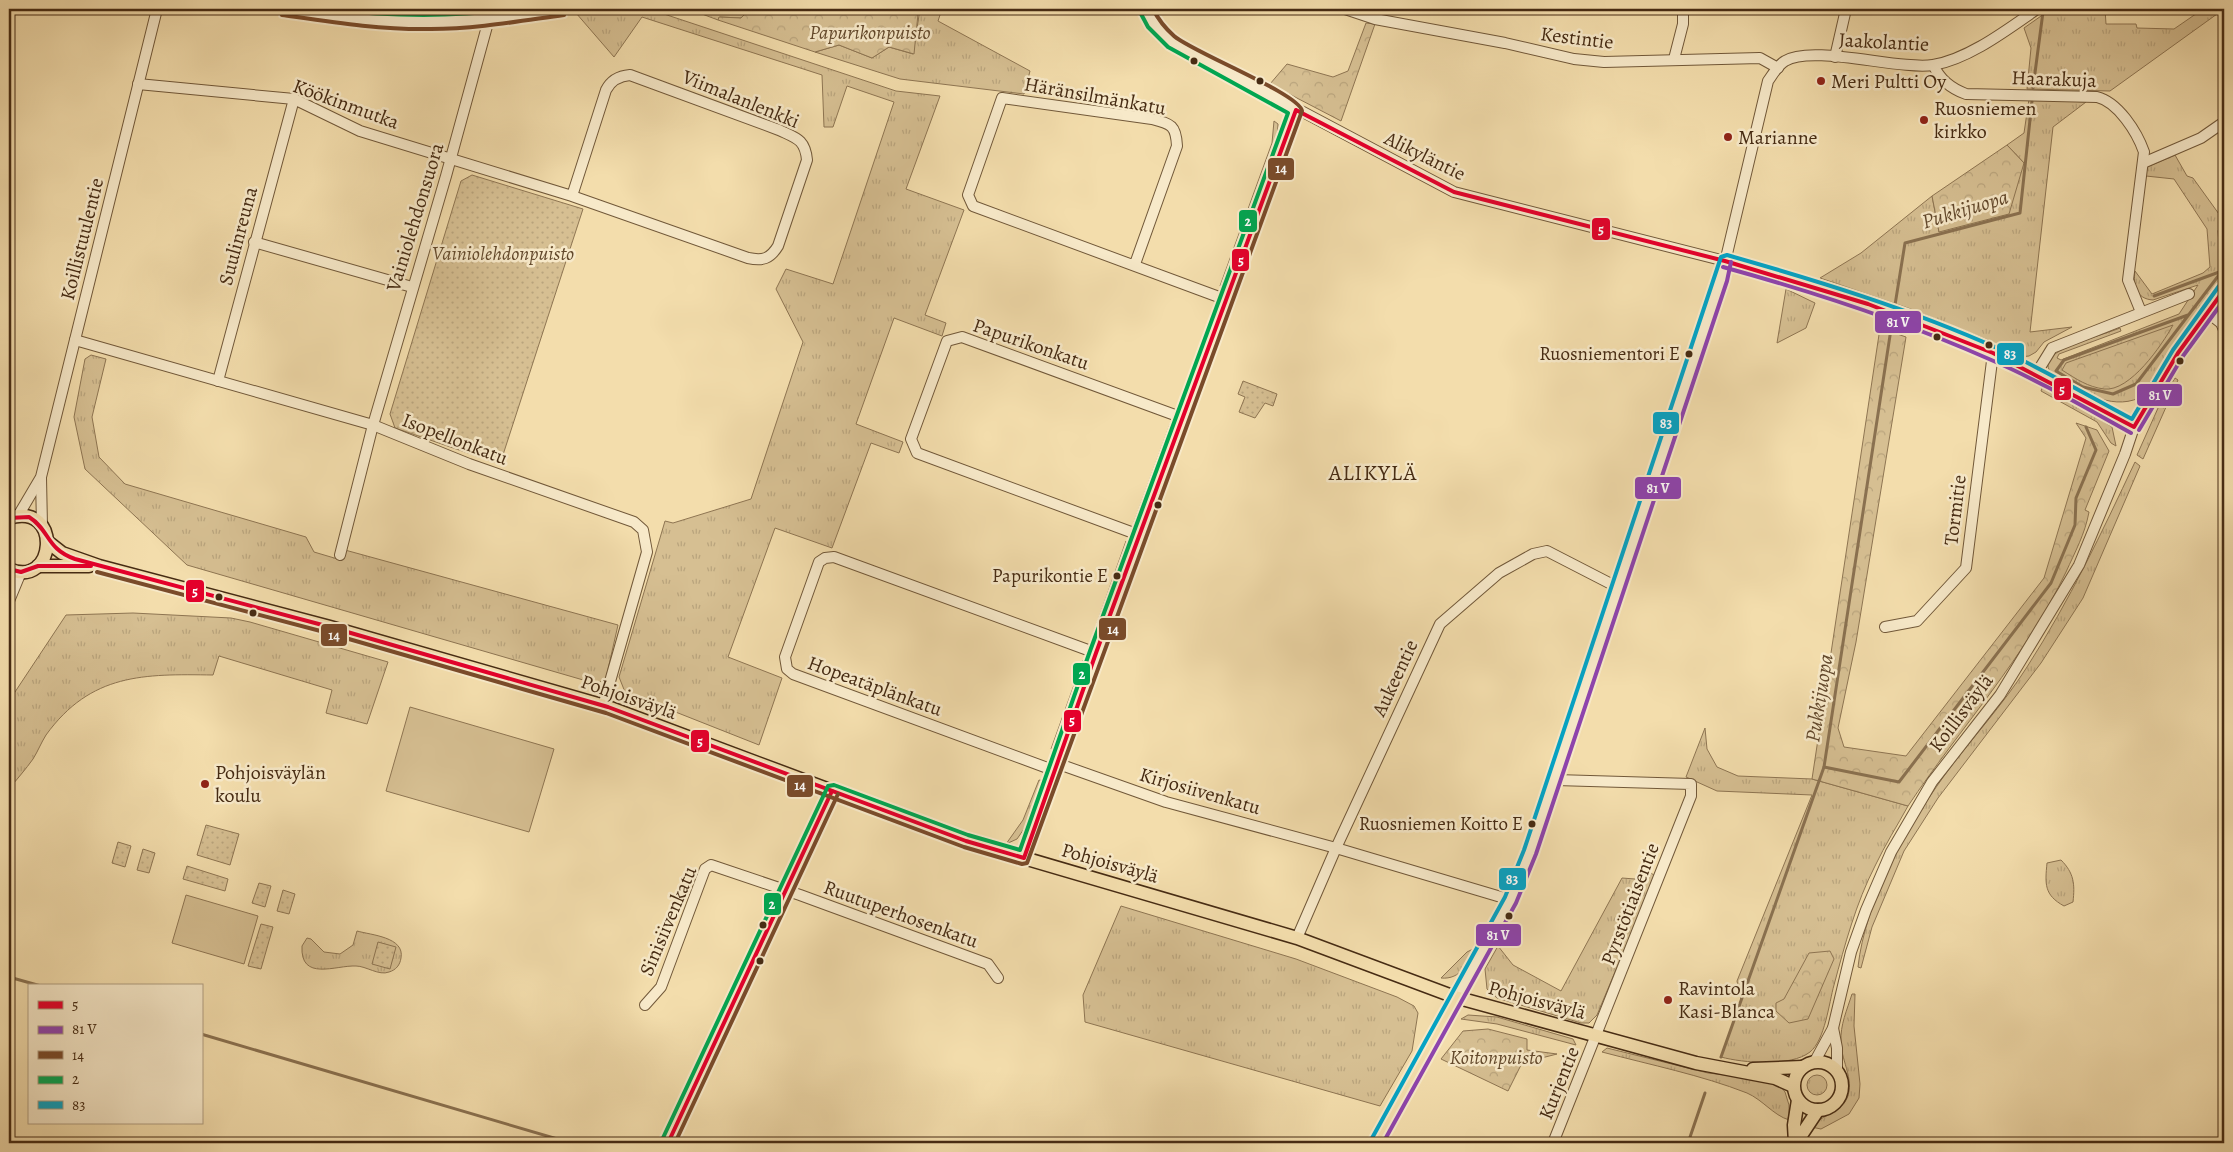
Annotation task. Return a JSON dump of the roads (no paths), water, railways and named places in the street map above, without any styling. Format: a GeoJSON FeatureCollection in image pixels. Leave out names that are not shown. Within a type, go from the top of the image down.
{"type":"FeatureCollection","features":[{"type":"Feature","properties":{"kind":"main road"},"geometry":{"type":"LineString","coordinates":[[14,517],[35,520],[42,526],[48,542],[44,559],[38,566]]}},
{"type":"Feature","properties":{"kind":"main road","name":"Pohjoisväylä"},"geometry":{"type":"LineString","coordinates":[[48,542],[62,553],[99,566],[367,637],[603,706],[966,841],[1297,938],[1455,997],[1696,1063],[1776,1078],[1793,1086]]}},
{"type":"Feature","properties":{"kind":"main road","name":"Pohjoisväylä"},"geometry":{"type":"LineString","coordinates":[[15,571],[38,566],[99,566]]}},
{"type":"Feature","properties":{"kind":"main road"},"geometry":{"type":"LineString","coordinates":[[1376,1143],[1455,997]]}},
{"type":"Feature","properties":{"kind":"main road"},"geometry":{"type":"LineString","coordinates":[[1816,1061],[1831,1065],[1837,1070],[1842,1082],[1840,1096],[1831,1106],[1818,1110],[1803,1106],[1798,1100],[1793,1086],[1797,1073],[1802,1067],[1816,1061]]}},
{"type":"Feature","properties":{"kind":"main road","name":"Pohjoisväylä"},"geometry":{"type":"LineString","coordinates":[[1741,1070],[1802,1067]]}},
{"type":"Feature","properties":{"kind":"main road"},"geometry":{"type":"LineString","coordinates":[[1796,1143],[1794,1126],[1798,1100]]}},
{"type":"Feature","properties":{"kind":"main road"},"geometry":{"type":"LineString","coordinates":[[1796,1143],[1818,1110]]}},
{"type":"Feature","properties":{"kind":"street","name":"Koillistuulentie"},"geometry":{"type":"LineString","coordinates":[[42,526],[41,476],[157,9]]}},
{"type":"Feature","properties":{"kind":"street"},"geometry":{"type":"LineString","coordinates":[[283,9],[374,20],[429,23],[488,19],[563,9]]}},
{"type":"Feature","properties":{"kind":"street"},"geometry":{"type":"LineString","coordinates":[[374,20],[376,9]]}},
{"type":"Feature","properties":{"kind":"street","name":"Alikyläntie"},"geometry":{"type":"LineString","coordinates":[[1146,9],[1153,23],[1171,42],[1296,110],[1454,192],[1725,261],[1868,304],[1993,353],[2134,427]]}},
{"type":"Feature","properties":{"kind":"street","name":"Kestintie"},"geometry":{"type":"LineString","coordinates":[[1345,9],[1375,18],[1505,43],[1574,59],[1604,62],[1760,58],[1778,68]]}},
{"type":"Feature","properties":{"kind":"street"},"geometry":{"type":"LineString","coordinates":[[1674,59],[1682,24],[1683,9]]}},
{"type":"Feature","properties":{"kind":"street"},"geometry":{"type":"LineString","coordinates":[[1836,57],[1846,9]]}},
{"type":"Feature","properties":{"kind":"street","name":"Jaakolantie"},"geometry":{"type":"LineString","coordinates":[[1778,68],[1785,61],[1796,56],[1836,57],[1907,64],[1933,64],[1962,55],[1998,35],[2037,9]]}},
{"type":"Feature","properties":{"kind":"street","name":"Vainiolehdonsuora"},"geometry":{"type":"LineString","coordinates":[[340,556],[373,425],[451,157],[488,19]]}},
{"type":"Feature","properties":{"kind":"street","name":"Haarakuja"},"geometry":{"type":"LineString","coordinates":[[1933,64],[1938,75],[1952,88],[1966,94],[2097,97],[2106,99],[2113,104],[2141,142],[2144,152],[2128,280],[2141,312]]}},
{"type":"Feature","properties":{"kind":"street"},"geometry":{"type":"LineString","coordinates":[[1455,997],[1511,900],[1556,780],[1617,587],[1721,279],[1768,81],[1778,68]]}},
{"type":"Feature","properties":{"kind":"street","name":"Viimalanlenkki"},"geometry":{"type":"LineString","coordinates":[[451,157],[572,196],[748,258],[762,260],[772,255],[778,246],[807,160],[806,151],[801,141],[779,130],[630,76],[623,76],[609,84],[606,90],[572,196]]}},
{"type":"Feature","properties":{"kind":"street","name":"Köökinmutka"},"geometry":{"type":"LineString","coordinates":[[138,84],[294,99],[360,131],[451,157]]}},
{"type":"Feature","properties":{"kind":"street","name":"Häränsilmänkatu"},"geometry":{"type":"LineString","coordinates":[[1135,264],[1177,146],[1176,133],[1168,123],[1002,98],[968,195],[973,206],[1135,264],[1227,300]]}},
{"type":"Feature","properties":{"kind":"street","name":"Suulinreuna"},"geometry":{"type":"LineString","coordinates":[[218,382],[254,242],[294,99]]}},
{"type":"Feature","properties":{"kind":"street"},"geometry":{"type":"LineString","coordinates":[[1024,858],[1096,653],[1296,110]]}},
{"type":"Feature","properties":{"kind":"street"},"geometry":{"type":"LineString","coordinates":[[2143,163],[2200,138],[2224,122]]}},
{"type":"Feature","properties":{"kind":"street"},"geometry":{"type":"LineString","coordinates":[[254,242],[412,287]]}},
{"type":"Feature","properties":{"kind":"street","name":"Koillisväylä"},"geometry":{"type":"LineString","coordinates":[[1816,1061],[1833,1028],[1851,952],[1866,910],[1891,852],[1932,782],[2000,695],[2079,565],[2125,454],[2134,427],[2178,353],[2224,290]]}},
{"type":"Feature","properties":{"kind":"street"},"geometry":{"type":"LineString","coordinates":[[2036,374],[2052,348],[2189,294]]}},
{"type":"Feature","properties":{"kind":"street"},"geometry":{"type":"LineString","coordinates":[[2207,312],[2221,323],[2224,330]]}},
{"type":"Feature","properties":{"kind":"street","name":"Papurikonkatu"},"geometry":{"type":"LineString","coordinates":[[1139,536],[916,453],[911,439],[944,350],[948,341],[962,337],[1183,418]]}},
{"type":"Feature","properties":{"kind":"street","name":"Isopellonkatu"},"geometry":{"type":"LineString","coordinates":[[75,340],[373,425],[469,464],[634,522],[643,530],[647,552],[603,706]]}},
{"type":"Feature","properties":{"kind":"street","name":"Tormitie"},"geometry":{"type":"LineString","coordinates":[[1885,627],[1917,621],[1966,568],[1993,353]]}},
{"type":"Feature","properties":{"kind":"street","name":"Koillistuulentie"},"geometry":{"type":"LineString","coordinates":[[14,517],[41,476]]}},
{"type":"Feature","properties":{"kind":"street","name":"Aukeentie"},"geometry":{"type":"LineString","coordinates":[[1297,938],[1336,848],[1440,624],[1499,573],[1533,554],[1547,551],[1617,587]]}},
{"type":"Feature","properties":{"kind":"street","name":"Hopeatäplänkatu"},"geometry":{"type":"LineString","coordinates":[[1055,766],[793,674],[787,668],[785,657],[819,562],[825,558],[834,557],[1096,653]]}},
{"type":"Feature","properties":{"kind":"street"},"geometry":{"type":"LineString","coordinates":[[9,601],[15,571]]}},
{"type":"Feature","properties":{"kind":"street","name":"Kirjosiivenkatu"},"geometry":{"type":"LineString","coordinates":[[1055,766],[1166,802],[1336,848],[1511,900]]}},
{"type":"Feature","properties":{"kind":"street","name":"Pyrstötiaisentie"},"geometry":{"type":"LineString","coordinates":[[1556,780],[1692,784],[1691,796],[1597,1035]]}},
{"type":"Feature","properties":{"kind":"street"},"geometry":{"type":"LineString","coordinates":[[668,1143],[832,791]]}},
{"type":"Feature","properties":{"kind":"street","name":"Sinisiivenkatu"},"geometry":{"type":"LineString","coordinates":[[645,1005],[661,987],[705,869],[711,865],[786,890]]}},
{"type":"Feature","properties":{"kind":"street","name":"Ruutuperhosenkatu"},"geometry":{"type":"LineString","coordinates":[[786,890],[988,964],[998,978]]}},
{"type":"Feature","properties":{"kind":"street","name":"Koillisväylä"},"geometry":{"type":"LineString","coordinates":[[1833,1028],[1837,1048],[1837,1070]]}},
{"type":"Feature","properties":{"kind":"street","name":"Kurjentie"},"geometry":{"type":"LineString","coordinates":[[1553,1143],[1597,1035]]}},
{"type":"Feature","properties":{"kind":"waterway","name":"Pukkijuopa"},"geometry":{"type":"LineString","coordinates":[[2033,88],[2043,12]]}},
{"type":"Feature","properties":{"kind":"waterway","name":"Pukkijuopa"},"geometry":{"type":"LineString","coordinates":[[1895,305],[1905,243],[2020,213],[2032,101]]}},
{"type":"Feature","properties":{"kind":"waterway"},"geometry":{"type":"LineString","coordinates":[[2188,315],[2064,360],[2056,371],[2083,387],[2113,394],[2136,384],[2222,271],[2219,231]]}},
{"type":"Feature","properties":{"kind":"waterway"},"geometry":{"type":"LineString","coordinates":[[2154,296],[2222,271]]}},
{"type":"Feature","properties":{"kind":"waterway","name":"Pukkijuopa"},"geometry":{"type":"LineString","coordinates":[[1721,1057],[1824,767],[1891,329]]}},
{"type":"Feature","properties":{"kind":"waterway"},"geometry":{"type":"LineString","coordinates":[[1824,767],[1899,782],[2051,583],[2075,525],[2076,498],[2096,450],[2086,427]]}},
{"type":"Feature","properties":{"kind":"waterway"},"geometry":{"type":"LineString","coordinates":[[9,977],[34,984]]}},
{"type":"Feature","properties":{"kind":"waterway"},"geometry":{"type":"LineString","coordinates":[[202,1034],[571,1143]]}},
{"type":"Feature","properties":{"kind":"waterway","name":"Pukkijuopa"},"geometry":{"type":"LineString","coordinates":[[1688,1143],[1705,1093]]}},
{"type":"Feature","properties":{"kind":"place","name":"Meri Pultti Oy"},"geometry":{"type":"Point","coordinates":[1821,81]}},
{"type":"Feature","properties":{"kind":"place","name":"Ruosniemen kirkko"},"geometry":{"type":"Point","coordinates":[1924,120]}},
{"type":"Feature","properties":{"kind":"place","name":"Marianne"},"geometry":{"type":"Point","coordinates":[1728,137]}},
{"type":"Feature","properties":{"kind":"place","name":"Ruosniementori E"},"geometry":{"type":"Point","coordinates":[1689,354]}},
{"type":"Feature","properties":{"kind":"place","name":"Papurikontie E"},"geometry":{"type":"Point","coordinates":[1117,576]}},
{"type":"Feature","properties":{"kind":"place","name":"Pohjoisväylän koulu"},"geometry":{"type":"Point","coordinates":[205,784]}},
{"type":"Feature","properties":{"kind":"place","name":"Ruosniemen Koitto E"},"geometry":{"type":"Point","coordinates":[1532,824]}},
{"type":"Feature","properties":{"kind":"place","name":"Ravintola Kasi-Blanca"},"geometry":{"type":"Point","coordinates":[1668,1000]}},
{"type":"Feature","properties":{"kind":"district","name":"ALIKYLÄ"},"geometry":{"type":"Point","coordinates":[1373,473]}},
{"type":"Feature","properties":{"kind":"park label","name":"Papurikonpuisto"},"geometry":{"type":"Point","coordinates":[870,32]}},
{"type":"Feature","properties":{"kind":"park label","name":"Vainiolehdonpuisto"},"geometry":{"type":"Point","coordinates":[503,253]}},
{"type":"Feature","properties":{"kind":"park label","name":"Koitonpuisto"},"geometry":{"type":"Point","coordinates":[1496,1057]}}]}
